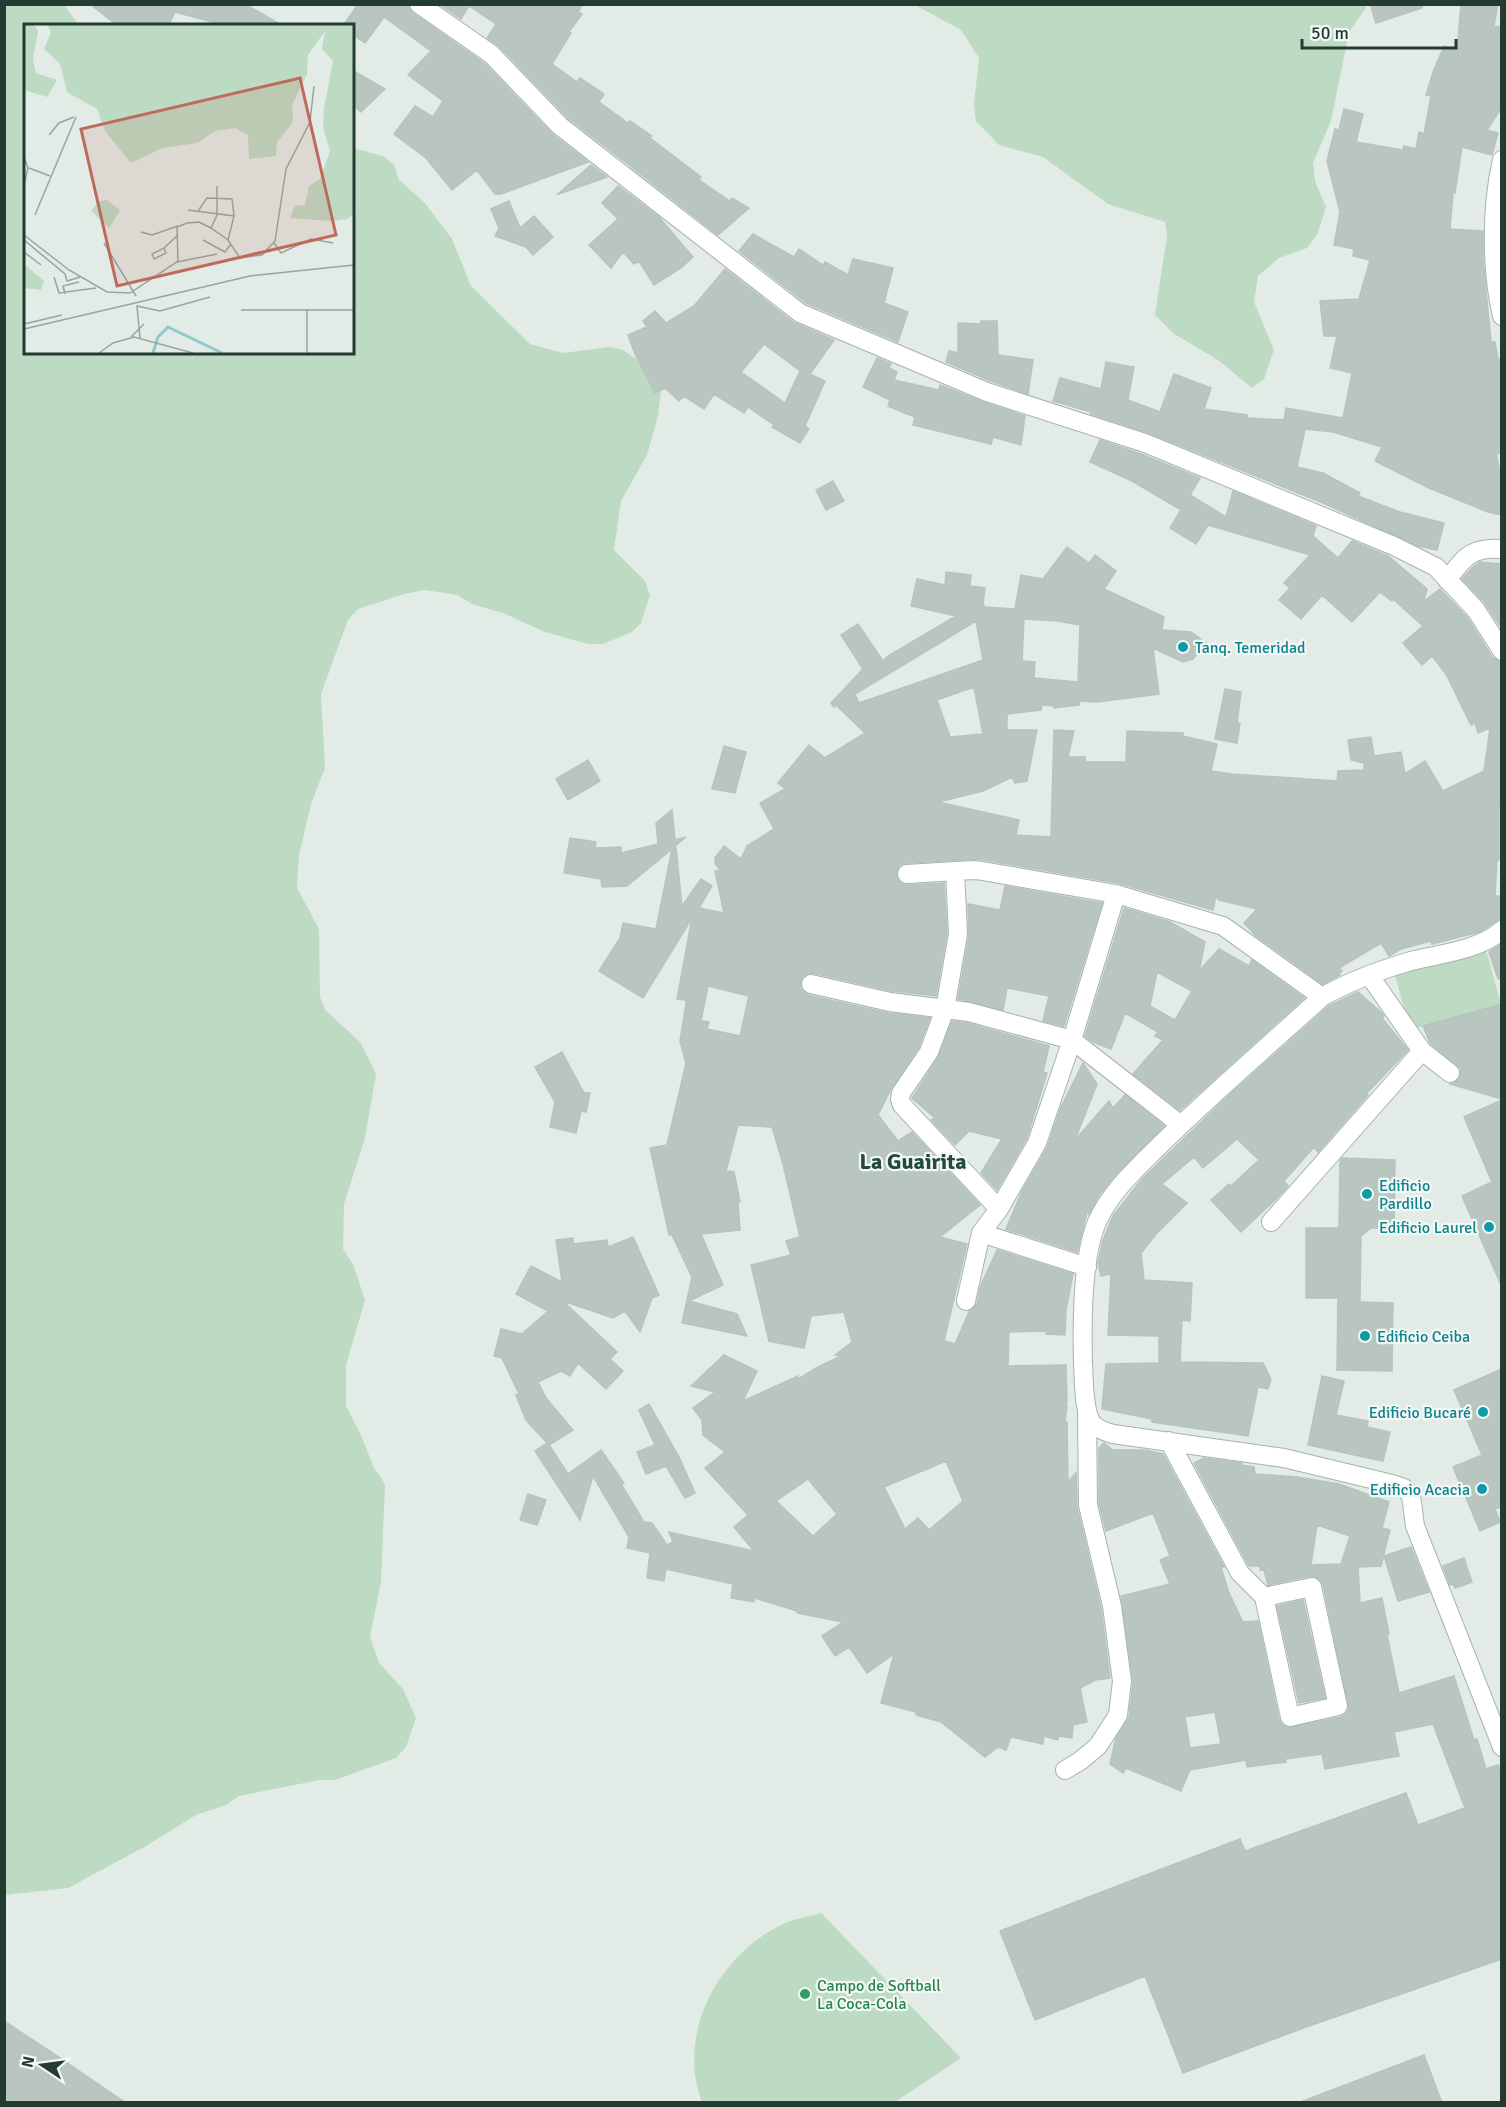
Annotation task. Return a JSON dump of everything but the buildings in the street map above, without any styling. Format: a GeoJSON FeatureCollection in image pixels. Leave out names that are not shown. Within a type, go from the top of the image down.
{"type":"FeatureCollection","features":[{"type":"Feature","properties":{"kind":"street"},"geometry":{"type":"LineString","coordinates":[[419,4],[491,54],[560,126],[800,313],[987,392],[1145,443],[1394,546],[1436,567],[1476,610],[1502,651]]}},
{"type":"Feature","properties":{"kind":"street"},"geometry":{"type":"LineString","coordinates":[[1502,160],[1497,183],[1494,234],[1496,280],[1502,316]]}},
{"type":"Feature","properties":{"kind":"street"},"geometry":{"type":"LineString","coordinates":[[1447,580],[1466,556],[1473,551],[1502,549]]}},
{"type":"Feature","properties":{"kind":"street"},"geometry":{"type":"LineString","coordinates":[[907,874],[976,870],[1116,894],[1223,926],[1322,997]]}},
{"type":"Feature","properties":{"kind":"street"},"geometry":{"type":"LineString","coordinates":[[955,871],[958,934],[945,1009],[929,1052],[901,1093],[900,1099],[902,1105],[999,1209]]}},
{"type":"Feature","properties":{"kind":"street"},"geometry":{"type":"LineString","coordinates":[[966,1301],[981,1233],[999,1209],[1037,1143],[1072,1040],[1116,894]]}},
{"type":"Feature","properties":{"kind":"street"},"geometry":{"type":"LineString","coordinates":[[1065,1770],[1098,1746],[1118,1715],[1122,1681],[1112,1606],[1088,1505],[1087,1410],[1082,1337],[1087,1267],[1097,1223],[1109,1201],[1127,1179],[1181,1125],[1322,997],[1347,983],[1369,975],[1484,942],[1502,930]]}},
{"type":"Feature","properties":{"kind":"street"},"geometry":{"type":"LineString","coordinates":[[1369,975],[1422,1051],[1450,1073]]}},
{"type":"Feature","properties":{"kind":"street"},"geometry":{"type":"LineString","coordinates":[[812,984],[890,1002],[969,1012],[1072,1040],[1181,1125]]}},
{"type":"Feature","properties":{"kind":"street"},"geometry":{"type":"LineString","coordinates":[[1271,1222],[1422,1051]]}},
{"type":"Feature","properties":{"kind":"street"},"geometry":{"type":"LineString","coordinates":[[981,1233],[1087,1267]]}},
{"type":"Feature","properties":{"kind":"street"},"geometry":{"type":"LineString","coordinates":[[1087,1410],[1092,1424],[1113,1434],[1284,1458],[1404,1488],[1411,1494],[1415,1526],[1502,1747]]}},
{"type":"Feature","properties":{"kind":"street"},"geometry":{"type":"LineString","coordinates":[[1169,1441],[1240,1573],[1264,1598],[1290,1717],[1338,1706],[1312,1587],[1264,1598]]}},
{"type":"Feature","properties":{"kind":"green space"},"geometry":{"type":"Polygon","coordinates":[[[4,5],[64,5],[78,24],[24,24],[24,354],[354,354],[354,148],[383,156],[394,165],[399,180],[424,202],[452,239],[471,286],[530,344],[563,353],[609,347],[623,350],[649,368],[657,379],[661,391],[658,416],[647,455],[621,501],[614,550],[645,581],[650,595],[641,623],[632,632],[603,644],[588,644],[545,632],[503,613],[472,604],[457,595],[425,590],[404,594],[358,609],[348,620],[321,694],[325,768],[311,804],[299,855],[297,888],[319,929],[320,997],[325,1010],[360,1042],[376,1074],[365,1138],[344,1204],[343,1249],[353,1264],[365,1300],[346,1365],[346,1406],[373,1466],[385,1484],[381,1582],[370,1637],[379,1663],[403,1689],[416,1718],[406,1747],[396,1758],[335,1780],[320,1780],[239,1796],[226,1805],[196,1815],[146,1846],[68,1888],[5,1895],[4,5]]]}},
{"type":"Feature","properties":{"kind":"green space"},"geometry":{"type":"Polygon","coordinates":[[[915,5],[1365,5],[1366,8],[1349,32],[1331,121],[1313,163],[1315,181],[1326,207],[1317,235],[1307,248],[1279,258],[1258,276],[1254,302],[1274,350],[1264,379],[1252,388],[1218,360],[1174,334],[1155,315],[1167,236],[1165,222],[1108,204],[1043,157],[999,145],[976,121],[974,104],[979,58],[961,30],[915,5]]]}},
{"type":"Feature","properties":{"kind":"green space"},"geometry":{"type":"Polygon","coordinates":[[[1486,950],[1501,1004],[1410,1030],[1395,975],[1486,950]]]}},
{"type":"Feature","properties":{"kind":"green space","name":"Campo de Softball La Coca-Cola"},"geometry":{"type":"Polygon","coordinates":[[[821,1913],[961,2058],[895,2102],[702,2102],[695,2076],[695,2050],[699,2024],[708,2000],[721,1977],[738,1956],[758,1939],[781,1925],[821,1913]]]}},
{"type":"Feature","properties":{"kind":"place","name":"Tanq. Temeridad"},"geometry":{"type":"Point","coordinates":[1183,647]}},
{"type":"Feature","properties":{"kind":"place","name":"Edificio Pardillo"},"geometry":{"type":"Point","coordinates":[1367,1194]}},
{"type":"Feature","properties":{"kind":"place","name":"Edificio Laurel"},"geometry":{"type":"Point","coordinates":[1489,1227]}},
{"type":"Feature","properties":{"kind":"place","name":"Edificio Ceiba"},"geometry":{"type":"Point","coordinates":[1365,1336]}},
{"type":"Feature","properties":{"kind":"place","name":"Edificio Bucaré"},"geometry":{"type":"Point","coordinates":[1483,1412]}},
{"type":"Feature","properties":{"kind":"place","name":"Edificio Acacia"},"geometry":{"type":"Point","coordinates":[1482,1489]}},
{"type":"Feature","properties":{"kind":"place","name":"Campo de Softball La Coca-Cola"},"geometry":{"type":"Point","coordinates":[805,1994]}},
{"type":"Feature","properties":{"kind":"district","name":"La Guairita"},"geometry":{"type":"Point","coordinates":[913,1161]}}]}
